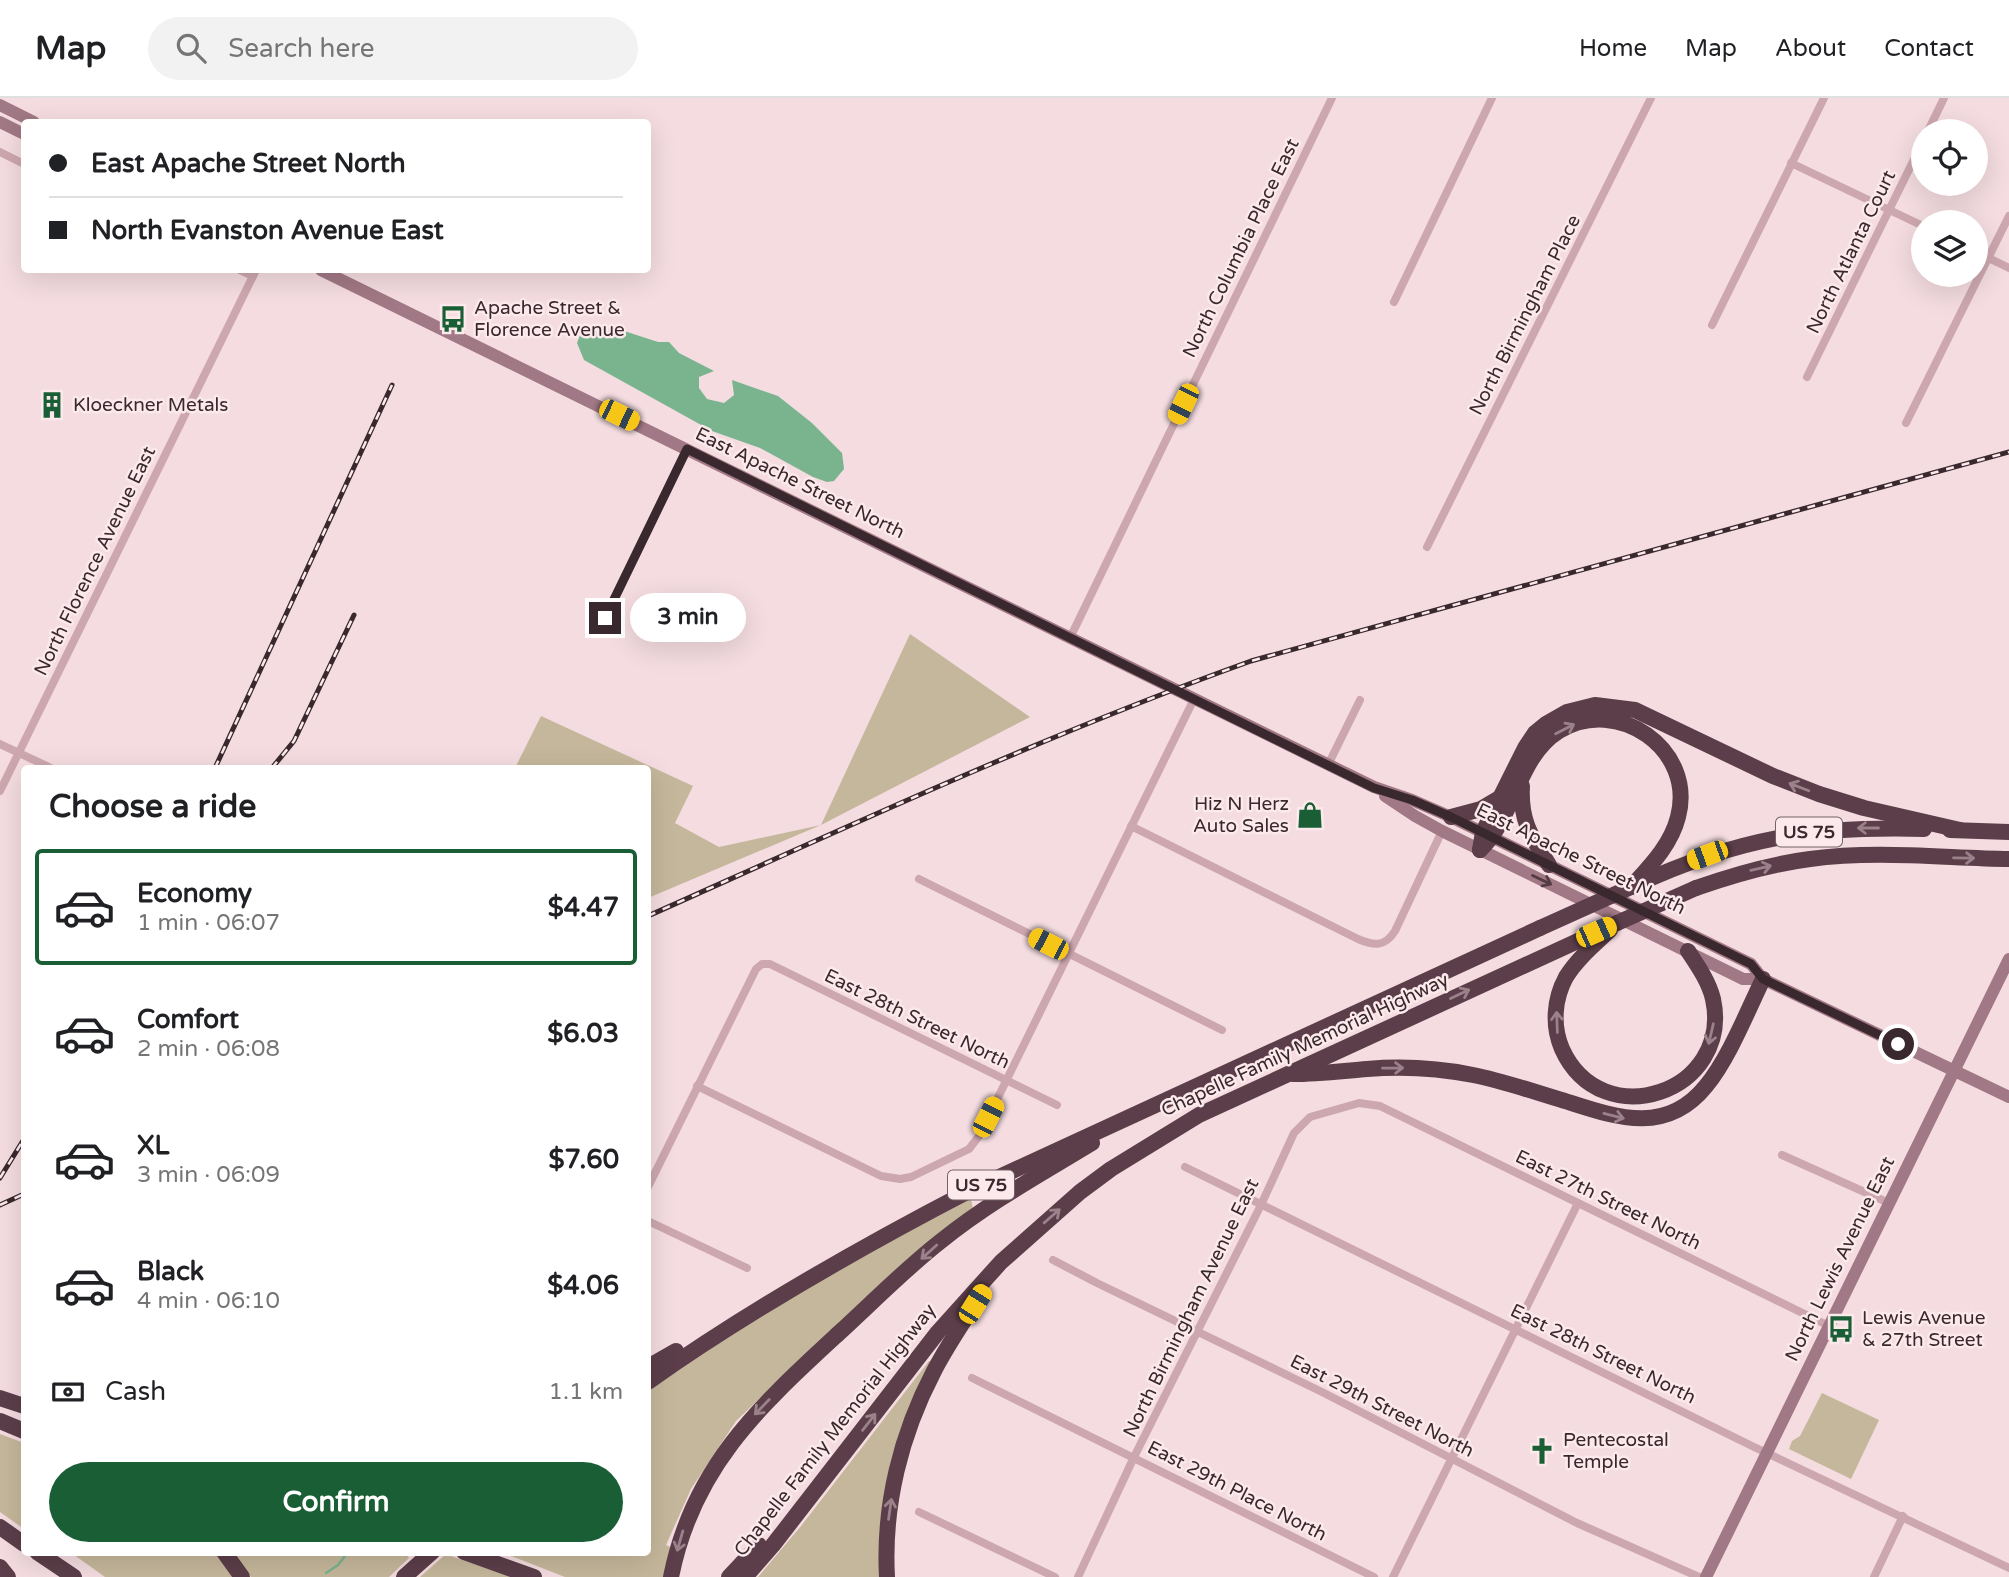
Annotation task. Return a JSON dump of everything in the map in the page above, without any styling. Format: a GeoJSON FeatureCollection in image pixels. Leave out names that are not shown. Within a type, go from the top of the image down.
{"type":"FeatureCollection","features":[{"type":"Feature","properties":{"kind":"highway"},"geometry":{"type":"LineString","coordinates":[[1488,835],[1501,797],[1525,748],[1541,728],[1573,710],[1604,705],[1635,710],[1763,772],[1808,790],[1864,808],[1960,830]]}},
{"type":"Feature","properties":{"kind":"highway"},"geometry":{"type":"LineString","coordinates":[[1480,850],[1538,749],[1553,735],[1570,726],[1586,720],[1603,719],[1629,724],[1655,740],[1669,758],[1677,776],[1681,795],[1676,825],[1658,868]]}},
{"type":"Feature","properties":{"kind":"highway"},"geometry":{"type":"LineString","coordinates":[[1522,780],[1521,804],[1525,824],[1549,865]]}},
{"type":"Feature","properties":{"kind":"highway"},"geometry":{"type":"LineString","coordinates":[[1447,824],[1501,797]]}},
{"type":"Feature","properties":{"kind":"highway","name":"Chapelle Family Memorial Highway"},"geometry":{"type":"LineString","coordinates":[[651,1380],[738,1321],[813,1276],[887,1233],[971,1190],[1631,887],[1658,868],[1730,848],[1814,831],[1867,828],[2009,832]]}},
{"type":"Feature","properties":{"kind":"highway","name":"Chapelle Family Memorial Highway"},"geometry":{"type":"LineString","coordinates":[[745,1577],[953,1315],[1001,1262],[1080,1192],[1142,1149],[1199,1115],[1287,1074],[1581,947],[1617,923],[1696,888],[1754,869],[1812,858],[1885,856],[2009,859]]}},
{"type":"Feature","properties":{"kind":"highway"},"geometry":{"type":"LineString","coordinates":[[1581,947],[1559,993],[1555,1023],[1560,1044],[1570,1063],[1586,1080],[1613,1094],[1634,1097],[1660,1093],[1682,1082],[1700,1063],[1709,1044],[1715,1016],[1712,996],[1688,951]]}},
{"type":"Feature","properties":{"kind":"highway"},"geometry":{"type":"LineString","coordinates":[[1287,1074],[1325,1074],[1395,1068],[1446,1071],[1495,1080],[1614,1117],[1636,1120],[1657,1117],[1683,1106],[1705,1088],[1763,979]]}},
{"type":"Feature","properties":{"kind":"highway"},"geometry":{"type":"LineString","coordinates":[[671,1577],[692,1507],[721,1457],[754,1416],[804,1365],[940,1242],[983,1210],[1154,1105]]}},
{"type":"Feature","properties":{"kind":"highway"},"geometry":{"type":"LineString","coordinates":[[887,1577],[889,1511],[907,1433],[936,1368],[1001,1262]]}},
{"type":"Feature","properties":{"kind":"highway"},"geometry":{"type":"LineString","coordinates":[[651,1365],[813,1276]]}},
{"type":"Feature","properties":{"kind":"highway"},"geometry":{"type":"LineString","coordinates":[[0,1390],[21,1397]]}},
{"type":"Feature","properties":{"kind":"highway"},"geometry":{"type":"LineString","coordinates":[[0,1398],[21,1405]]}},
{"type":"Feature","properties":{"kind":"highway"},"geometry":{"type":"LineString","coordinates":[[0,1420],[21,1430]]}},
{"type":"Feature","properties":{"kind":"highway"},"geometry":{"type":"LineString","coordinates":[[729,1577],[827,1476]]}},
{"type":"Feature","properties":{"kind":"highway"},"geometry":{"type":"LineString","coordinates":[[0,1527],[21,1542]]}},
{"type":"Feature","properties":{"kind":"highway"},"geometry":{"type":"LineString","coordinates":[[43,1556],[74,1577]]}},
{"type":"Feature","properties":{"kind":"highway"},"geometry":{"type":"LineString","coordinates":[[227,1556],[242,1577]]}},
{"type":"Feature","properties":{"kind":"highway"},"geometry":{"type":"LineString","coordinates":[[404,1577],[428,1556]]}},
{"type":"Feature","properties":{"kind":"highway"},"geometry":{"type":"LineString","coordinates":[[476,1556],[534,1577]]}},
{"type":"Feature","properties":{"kind":"highway"},"geometry":{"type":"LineString","coordinates":[[0,1567],[8,1577]]}},
{"type":"Feature","properties":{"kind":"main road"},"geometry":{"type":"LineString","coordinates":[[0,105],[28,119]]}},
{"type":"Feature","properties":{"kind":"main road"},"geometry":{"type":"LineString","coordinates":[[0,122],[21,132]]}},
{"type":"Feature","properties":{"kind":"main road","name":"East Apache Street North"},"geometry":{"type":"LineString","coordinates":[[327,273],[1374,788],[1412,800],[1480,850],[1743,979],[1763,979]]}},
{"type":"Feature","properties":{"kind":"main road","name":"East Apache Street North"},"geometry":{"type":"LineString","coordinates":[[1447,824],[1488,835],[1751,964],[1763,979],[2009,1097]]}},
{"type":"Feature","properties":{"kind":"main road","name":"North Lewis Avenue East"},"geometry":{"type":"LineString","coordinates":[[1706,1577],[2009,959]]}},
{"type":"Feature","properties":{"kind":"street","name":"North Columbia Place East"},"geometry":{"type":"LineString","coordinates":[[1070,638],[1332,98]]}},
{"type":"Feature","properties":{"kind":"street"},"geometry":{"type":"LineString","coordinates":[[1394,302],[1492,98]]}},
{"type":"Feature","properties":{"kind":"street","name":"North Birmingham Place"},"geometry":{"type":"LineString","coordinates":[[1427,547],[1651,98]]}},
{"type":"Feature","properties":{"kind":"street"},"geometry":{"type":"LineString","coordinates":[[1712,326],[1824,98]]}},
{"type":"Feature","properties":{"kind":"street"},"geometry":{"type":"LineString","coordinates":[[1934,119],[1944,98]]}},
{"type":"Feature","properties":{"kind":"street"},"geometry":{"type":"LineString","coordinates":[[0,152],[21,162]]}},
{"type":"Feature","properties":{"kind":"street"},"geometry":{"type":"LineString","coordinates":[[1791,163],[1911,220]]}},
{"type":"Feature","properties":{"kind":"street","name":"North Atlanta Court"},"geometry":{"type":"LineString","coordinates":[[1807,377],[1911,165]]}},
{"type":"Feature","properties":{"kind":"street"},"geometry":{"type":"LineString","coordinates":[[2009,216],[1988,258],[2009,268]]}},
{"type":"Feature","properties":{"kind":"street","name":"North Florence Avenue East"},"geometry":{"type":"LineString","coordinates":[[0,791],[254,273]]}},
{"type":"Feature","properties":{"kind":"street"},"geometry":{"type":"LineString","coordinates":[[1906,423],[1974,287]]}},
{"type":"Feature","properties":{"kind":"street"},"geometry":{"type":"LineString","coordinates":[[605,618],[687,449]]}},
{"type":"Feature","properties":{"kind":"street"},"geometry":{"type":"LineString","coordinates":[[651,1181],[697,1086],[892,1179],[911,1177],[969,1149],[979,1136],[1070,954],[1194,699]]}},
{"type":"Feature","properties":{"kind":"street"},"geometry":{"type":"LineString","coordinates":[[1328,765],[1360,700]]}},
{"type":"Feature","properties":{"kind":"street"},"geometry":{"type":"LineString","coordinates":[[0,744],[45,765]]}},
{"type":"Feature","properties":{"kind":"street"},"geometry":{"type":"LineString","coordinates":[[1131,826],[1359,940],[1381,945],[1387,942],[1395,931],[1447,824]]}},
{"type":"Feature","properties":{"kind":"street"},"geometry":{"type":"LineString","coordinates":[[919,879],[1222,1030]]}},
{"type":"Feature","properties":{"kind":"street","name":"East 28th Street North"},"geometry":{"type":"LineString","coordinates":[[697,1086],[756,969],[762,964],[770,964],[1057,1105]]}},
{"type":"Feature","properties":{"kind":"street","name":"North Birmingham Avenue East"},"geometry":{"type":"LineString","coordinates":[[1078,1577],[1134,1457],[1261,1205],[1294,1133],[1301,1123],[1310,1117],[1359,1103],[1373,1104]]}},
{"type":"Feature","properties":{"kind":"street","name":"East 27th Street North"},"geometry":{"type":"LineString","coordinates":[[1373,1104],[1829,1326]]}},
{"type":"Feature","properties":{"kind":"street"},"geometry":{"type":"LineString","coordinates":[[1782,1155],[1889,1203]]}},
{"type":"Feature","properties":{"kind":"street","name":"East 28th Street North"},"geometry":{"type":"LineString","coordinates":[[1185,1167],[2009,1568]]}},
{"type":"Feature","properties":{"kind":"street"},"geometry":{"type":"LineString","coordinates":[[1393,1577],[1578,1203]]}},
{"type":"Feature","properties":{"kind":"street"},"geometry":{"type":"LineString","coordinates":[[651,1222],[747,1268]]}},
{"type":"Feature","properties":{"kind":"street","name":"East 29th Street North"},"geometry":{"type":"LineString","coordinates":[[1053,1260],[1577,1523],[1699,1577]]}},
{"type":"Feature","properties":{"kind":"street","name":"East 29th Place North"},"geometry":{"type":"LineString","coordinates":[[972,1378],[1374,1577]]}},
{"type":"Feature","properties":{"kind":"street"},"geometry":{"type":"LineString","coordinates":[[919,1512],[1055,1577]]}},
{"type":"Feature","properties":{"kind":"street"},"geometry":{"type":"LineString","coordinates":[[1874,1577],[1903,1516]]}},
{"type":"Feature","properties":{"kind":"shaded area"},"geometry":{"type":"Polygon","coordinates":[[[615,328],[658,342],[669,342],[679,353],[714,371],[699,377],[699,388],[707,399],[724,403],[734,395],[732,380],[778,396],[812,423],[842,453],[844,469],[834,481],[827,482],[813,477],[760,448],[712,431],[584,360],[577,343],[582,330],[615,328]]]}},
{"type":"Feature","properties":{"kind":"shaded area"},"geometry":{"type":"Polygon","coordinates":[[[910,634],[1030,717],[821,825],[910,634]]]}},
{"type":"Feature","properties":{"kind":"shaded area"},"geometry":{"type":"Polygon","coordinates":[[[541,716],[647,765],[516,765],[541,716]]]}},
{"type":"Feature","properties":{"kind":"shaded area"},"geometry":{"type":"Polygon","coordinates":[[[651,767],[693,786],[675,823],[719,847],[821,825],[651,897],[651,767]]]}},
{"type":"Feature","properties":{"kind":"shaded area"},"geometry":{"type":"Polygon","coordinates":[[[971,1199],[973,1209],[783,1376],[736,1421],[691,1489],[666,1545],[670,1547],[664,1577],[565,1577],[511,1556],[651,1556],[651,1389],[778,1304],[971,1199]]]}},
{"type":"Feature","properties":{"kind":"shaded area"},"geometry":{"type":"Polygon","coordinates":[[[929,1361],[933,1363],[912,1406],[881,1577],[758,1577],[801,1526],[929,1361]]]}},
{"type":"Feature","properties":{"kind":"shaded area"},"geometry":{"type":"Polygon","coordinates":[[[1822,1393],[1879,1420],[1851,1479],[1789,1449],[1792,1441],[1800,1436],[1822,1393]]]}},
{"type":"Feature","properties":{"kind":"shaded area"},"geometry":{"type":"Polygon","coordinates":[[[0,1434],[21,1442],[21,1527],[0,1512],[0,1434]]]}},
{"type":"Feature","properties":{"kind":"shaded area"},"geometry":{"type":"Polygon","coordinates":[[[76,1556],[218,1556],[234,1577],[105,1577],[76,1556]]]}},
{"type":"Feature","properties":{"kind":"shaded area"},"geometry":{"type":"Polygon","coordinates":[[[236,1556],[409,1558],[389,1577],[251,1577],[236,1556]]]}},
{"type":"Feature","properties":{"kind":"shaded area"},"geometry":{"type":"Polygon","coordinates":[[[444,1556],[451,1556],[511,1577],[420,1577],[444,1556]]]}},
{"type":"Feature","properties":{"kind":"waterway"},"geometry":{"type":"LineString","coordinates":[[326,1573],[345,1556]]}},
{"type":"Feature","properties":{"kind":"railway"},"geometry":{"type":"LineString","coordinates":[[216,765],[392,385]]}},
{"type":"Feature","properties":{"kind":"railway"},"geometry":{"type":"LineString","coordinates":[[651,915],[1022,751],[1251,661],[2009,452]]}},
{"type":"Feature","properties":{"kind":"railway"},"geometry":{"type":"LineString","coordinates":[[274,765],[294,741],[354,615]]}},
{"type":"Feature","properties":{"kind":"railway"},"geometry":{"type":"LineString","coordinates":[[0,1178],[21,1144]]}},
{"type":"Feature","properties":{"kind":"railway"},"geometry":{"type":"LineString","coordinates":[[0,1205],[21,1195]]}},
{"type":"Feature","properties":{"kind":"place","name":"Apache Street & Florence Avenue"},"geometry":{"type":"Point","coordinates":[453,319]}},
{"type":"Feature","properties":{"kind":"place","name":"Kloeckner Metals"},"geometry":{"type":"Point","coordinates":[52,405]}},
{"type":"Feature","properties":{"kind":"place","name":"Hiz N Herz Auto Sales"},"geometry":{"type":"Point","coordinates":[1310,815]}},
{"type":"Feature","properties":{"kind":"place","name":"Lewis Avenue & 27th Street"},"geometry":{"type":"Point","coordinates":[1841,1329]}},
{"type":"Feature","properties":{"kind":"place","name":"Pentecostal Temple"},"geometry":{"type":"Point","coordinates":[1542,1451]}},
{"type":"Feature","properties":{"kind":"route"},"geometry":{"type":"LineString","coordinates":[[605,618],[687,449],[1374,788],[1412,800],[1451,817],[1751,964],[1763,979],[1898,1044]]}}]}
